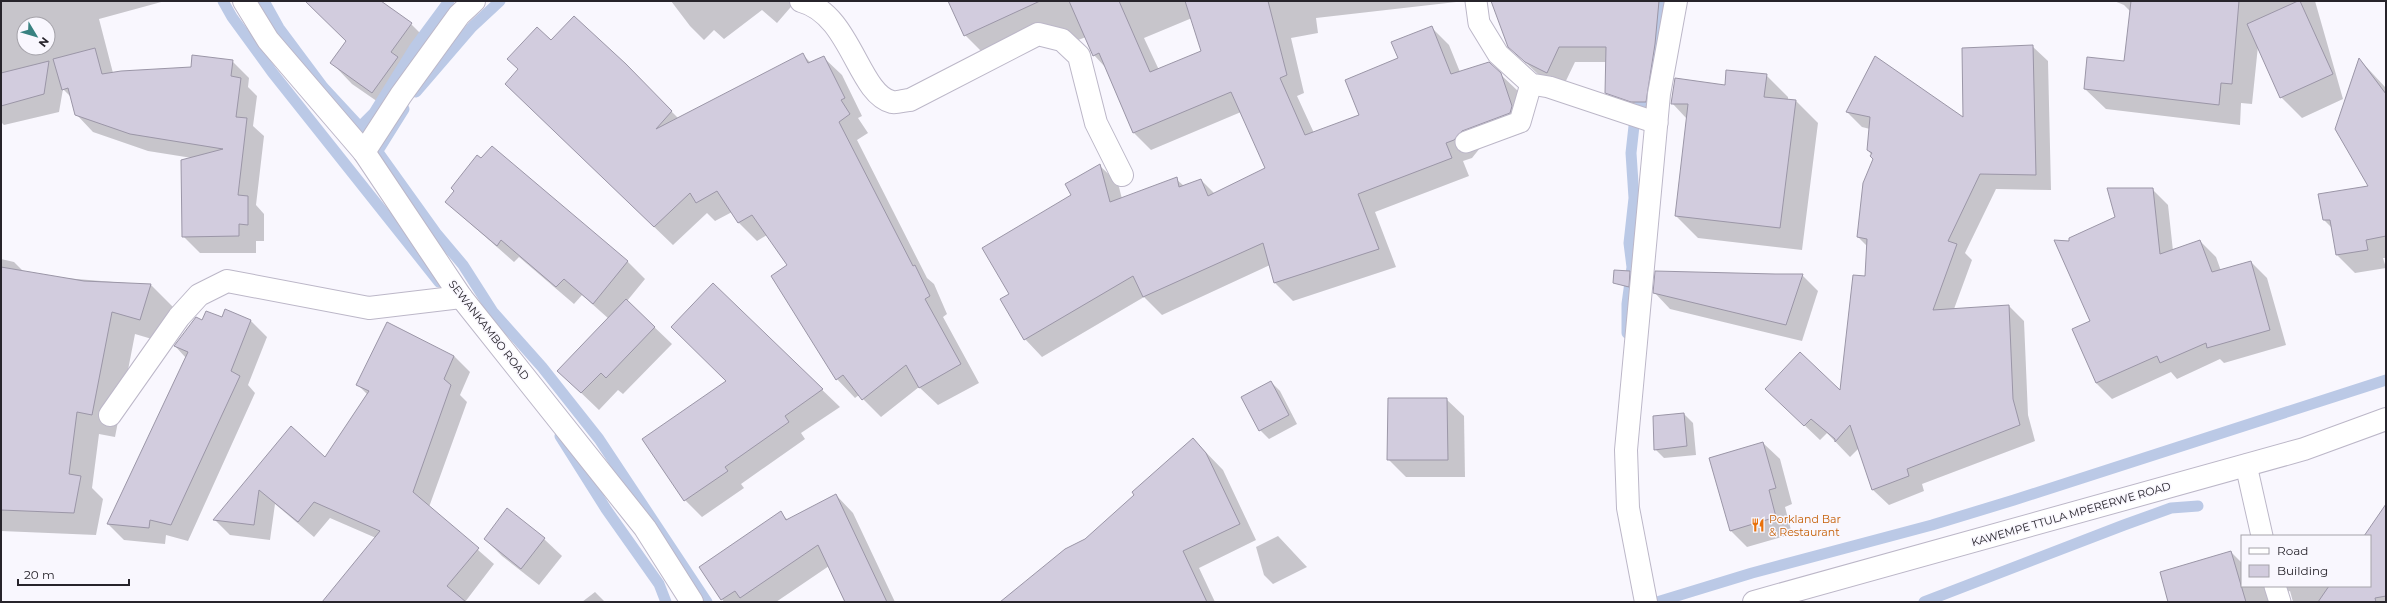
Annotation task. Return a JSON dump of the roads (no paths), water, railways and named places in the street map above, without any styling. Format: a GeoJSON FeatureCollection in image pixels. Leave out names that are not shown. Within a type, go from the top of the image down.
{"type":"FeatureCollection","features":[{"type":"Feature","properties":{"kind":"street","name":"SEWANKAMBO ROAD"},"geometry":{"type":"LineString","coordinates":[[244,1],[268,40],[364,152],[460,297],[645,528],[692,602]]}},
{"type":"Feature","properties":{"kind":"street"},"geometry":{"type":"LineString","coordinates":[[364,152],[401,94],[458,15],[474,1]]}},
{"type":"Feature","properties":{"kind":"street"},"geometry":{"type":"LineString","coordinates":[[801,1],[813,4],[837,26],[874,91],[892,102],[910,100],[1038,34],[1062,40],[1079,56],[1096,123],[1122,175]]}},
{"type":"Feature","properties":{"kind":"street"},"geometry":{"type":"LineString","coordinates":[[1646,602],[1628,508],[1626,450],[1659,94],[1676,1]]}},
{"type":"Feature","properties":{"kind":"street"},"geometry":{"type":"LineString","coordinates":[[110,415],[179,317],[199,295],[227,281],[369,308],[460,297]]}},
{"type":"Feature","properties":{"kind":"street","name":"KAWEMPE TTULA MPERERWE ROAD"},"geometry":{"type":"LineString","coordinates":[[1754,602],[1793,596],[2304,449],[2386,419]]}},
{"type":"Feature","properties":{"kind":"lane"},"geometry":{"type":"LineString","coordinates":[[1476,1],[1479,24],[1498,54],[1531,84],[1555,89],[1657,123]]}},
{"type":"Feature","properties":{"kind":"lane"},"geometry":{"type":"LineString","coordinates":[[1466,142],[1520,122],[1531,84]]}},
{"type":"Feature","properties":{"kind":"lane"},"geometry":{"type":"LineString","coordinates":[[2246,465],[2262,535]]}},
{"type":"Feature","properties":{"kind":"lane"},"geometry":{"type":"LineString","coordinates":[[2275,587],[2280,602]]}},
{"type":"Feature","properties":{"kind":"waterway"},"geometry":{"type":"LineString","coordinates":[[223,1],[232,17],[272,72],[439,282]]}},
{"type":"Feature","properties":{"kind":"waterway"},"geometry":{"type":"LineString","coordinates":[[264,1],[279,28],[323,87],[360,127],[436,233],[463,265],[493,312],[542,367],[599,439],[707,602]]}},
{"type":"Feature","properties":{"kind":"waterway"},"geometry":{"type":"LineString","coordinates":[[360,127],[374,113],[415,47],[449,1]]}},
{"type":"Feature","properties":{"kind":"waterway"},"geometry":{"type":"LineString","coordinates":[[416,92],[472,27],[500,1]]}},
{"type":"Feature","properties":{"kind":"waterway"},"geometry":{"type":"LineString","coordinates":[[1627,333],[1627,304],[1632,267],[1629,243],[1634,198],[1631,153],[1635,117],[1652,75],[1665,1]]}},
{"type":"Feature","properties":{"kind":"waterway"},"geometry":{"type":"LineString","coordinates":[[379,149],[404,109]]}},
{"type":"Feature","properties":{"kind":"waterway"},"geometry":{"type":"LineString","coordinates":[[1657,602],[1752,573],[1932,525],[2386,380]]}},
{"type":"Feature","properties":{"kind":"waterway"},"geometry":{"type":"LineString","coordinates":[[560,436],[606,509],[659,584],[666,602]]}},
{"type":"Feature","properties":{"kind":"waterway"},"geometry":{"type":"LineString","coordinates":[[1924,602],[2171,508],[2198,506]]}},
{"type":"Feature","properties":{"kind":"place","name":"Porkland Bar & Restaurant"},"geometry":{"type":"Point","coordinates":[1758,525]}}]}
